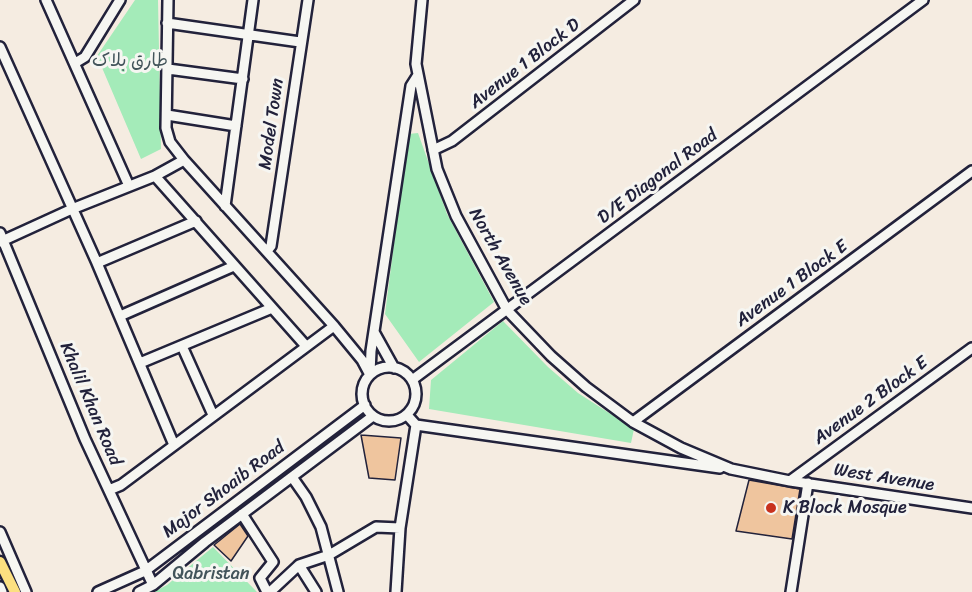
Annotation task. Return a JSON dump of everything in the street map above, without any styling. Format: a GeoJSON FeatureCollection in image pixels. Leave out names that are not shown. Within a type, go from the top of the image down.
{"type":"FeatureCollection","features":[{"type":"Feature","properties":{"kind":"main road"},"geometry":{"type":"LineString","coordinates":[[0,562],[15,592]]}},
{"type":"Feature","properties":{"kind":"street"},"geometry":{"type":"LineString","coordinates":[[46,0],[129,186]]}},
{"type":"Feature","properties":{"kind":"street"},"geometry":{"type":"LineString","coordinates":[[75,63],[86,57],[120,0]]}},
{"type":"Feature","properties":{"kind":"street"},"geometry":{"type":"LineString","coordinates":[[168,0],[167,136],[183,160],[334,326],[362,360],[370,375]]}},
{"type":"Feature","properties":{"kind":"street"},"geometry":{"type":"LineString","coordinates":[[225,206],[253,0]]}},
{"type":"Feature","properties":{"kind":"street","name":"Model Town"},"geometry":{"type":"LineString","coordinates":[[267,251],[271,246],[308,0]]}},
{"type":"Feature","properties":{"kind":"street","name":"North Avenue"},"geometry":{"type":"LineString","coordinates":[[422,0],[416,51],[418,75],[437,169],[456,216],[507,309],[551,356],[586,387],[633,422],[681,448],[731,469],[790,481]]}},
{"type":"Feature","properties":{"kind":"street","name":"Avenue 1 Block D"},"geometry":{"type":"LineString","coordinates":[[433,150],[452,141],[634,0]]}},
{"type":"Feature","properties":{"kind":"street","name":"D/E Diagonal Road"},"geometry":{"type":"LineString","coordinates":[[412,380],[922,0]]}},
{"type":"Feature","properties":{"kind":"street"},"geometry":{"type":"LineString","coordinates":[[167,22],[300,42]]}},
{"type":"Feature","properties":{"kind":"street"},"geometry":{"type":"LineString","coordinates":[[0,47],[97,263],[174,445]]}},
{"type":"Feature","properties":{"kind":"street"},"geometry":{"type":"LineString","coordinates":[[168,69],[243,79]]}},
{"type":"Feature","properties":{"kind":"street"},"geometry":{"type":"LineString","coordinates":[[370,375],[377,370],[394,368],[401,370],[412,380],[415,402],[407,415],[387,421],[373,416],[365,405],[363,389],[370,375],[374,332],[412,81],[418,75]]}},
{"type":"Feature","properties":{"kind":"street"},"geometry":{"type":"LineString","coordinates":[[167,115],[236,126]]}},
{"type":"Feature","properties":{"kind":"street"},"geometry":{"type":"LineString","coordinates":[[1,239],[72,208],[155,176],[183,160]]}},
{"type":"Feature","properties":{"kind":"street","name":"Avenue 1 Block E"},"geometry":{"type":"LineString","coordinates":[[633,422],[972,171]]}},
{"type":"Feature","properties":{"kind":"street"},"geometry":{"type":"LineString","coordinates":[[155,176],[306,346]]}},
{"type":"Feature","properties":{"kind":"street"},"geometry":{"type":"LineString","coordinates":[[97,263],[196,221]]}},
{"type":"Feature","properties":{"kind":"street","name":"Khalil Khan Road"},"geometry":{"type":"LineString","coordinates":[[1,239],[85,439],[153,585]]}},
{"type":"Feature","properties":{"kind":"street"},"geometry":{"type":"LineString","coordinates":[[120,316],[234,266]]}},
{"type":"Feature","properties":{"kind":"street"},"geometry":{"type":"LineString","coordinates":[[140,363],[272,308]]}},
{"type":"Feature","properties":{"kind":"street"},"geometry":{"type":"LineString","coordinates":[[109,490],[121,485],[334,326]]}},
{"type":"Feature","properties":{"kind":"street"},"geometry":{"type":"LineString","coordinates":[[374,332],[394,368]]}},
{"type":"Feature","properties":{"kind":"street"},"geometry":{"type":"LineString","coordinates":[[182,346],[213,415]]}},
{"type":"Feature","properties":{"kind":"street","name":"Avenue 2 Block E"},"geometry":{"type":"LineString","coordinates":[[790,481],[972,348]]}},
{"type":"Feature","properties":{"kind":"street","name":"Major Shoaib Road"},"geometry":{"type":"LineString","coordinates":[[98,592],[145,571],[365,405]]}},
{"type":"Feature","properties":{"kind":"street"},"geometry":{"type":"LineString","coordinates":[[407,415],[416,425],[731,469]]}},
{"type":"Feature","properties":{"kind":"street","name":"Major Shoaib Road"},"geometry":{"type":"LineString","coordinates":[[139,592],[153,585],[242,514],[373,416]]}},
{"type":"Feature","properties":{"kind":"street"},"geometry":{"type":"LineString","coordinates":[[396,592],[400,528],[416,425]]}},
{"type":"Feature","properties":{"kind":"street"},"geometry":{"type":"LineString","coordinates":[[292,477],[306,496],[321,527],[338,592]]}},
{"type":"Feature","properties":{"kind":"street","name":"West Avenue"},"geometry":{"type":"LineString","coordinates":[[790,481],[972,508]]}},
{"type":"Feature","properties":{"kind":"street"},"geometry":{"type":"LineString","coordinates":[[791,592],[808,483]]}},
{"type":"Feature","properties":{"kind":"street"},"geometry":{"type":"LineString","coordinates":[[242,514],[273,562],[260,578],[268,592],[300,565],[329,555],[376,527],[400,528]]}},
{"type":"Feature","properties":{"kind":"street"},"geometry":{"type":"LineString","coordinates":[[0,532],[26,592]]}},
{"type":"Feature","properties":{"kind":"street"},"geometry":{"type":"LineString","coordinates":[[300,565],[316,592]]}},
{"type":"Feature","properties":{"kind":"street"},"geometry":{"type":"LineString","coordinates":[[0,587],[2,592]]}},
{"type":"Feature","properties":{"kind":"green space","name":"طارق بلاک"},"geometry":{"type":"Polygon","coordinates":[[[135,0],[158,0],[161,149],[141,159],[97,56],[135,0]]]}},
{"type":"Feature","properties":{"kind":"green space"},"geometry":{"type":"Polygon","coordinates":[[[418,133],[447,214],[494,302],[419,362],[385,314],[408,134],[418,133]]]}},
{"type":"Feature","properties":{"kind":"green space"},"geometry":{"type":"Polygon","coordinates":[[[503,321],[548,367],[578,393],[634,429],[631,443],[429,409],[431,380],[503,321]]]}},
{"type":"Feature","properties":{"kind":"green space","name":"Qabristan"},"geometry":{"type":"Polygon","coordinates":[[[213,547],[257,592],[154,592],[167,585],[213,547]]]}},
{"type":"Feature","properties":{"kind":"building"},"geometry":{"type":"Polygon","coordinates":[[[361,435],[401,438],[395,480],[369,478],[361,435]]]}},
{"type":"Feature","properties":{"kind":"building","name":"K Block Mosque"},"geometry":{"type":"Polygon","coordinates":[[[749,480],[800,489],[792,539],[736,531],[749,480]]]}},
{"type":"Feature","properties":{"kind":"building"},"geometry":{"type":"Polygon","coordinates":[[[240,524],[248,536],[231,561],[214,545],[240,524]]]}},
{"type":"Feature","properties":{"kind":"place","name":"K Block Mosque"},"geometry":{"type":"Point","coordinates":[771,508]}}]}
